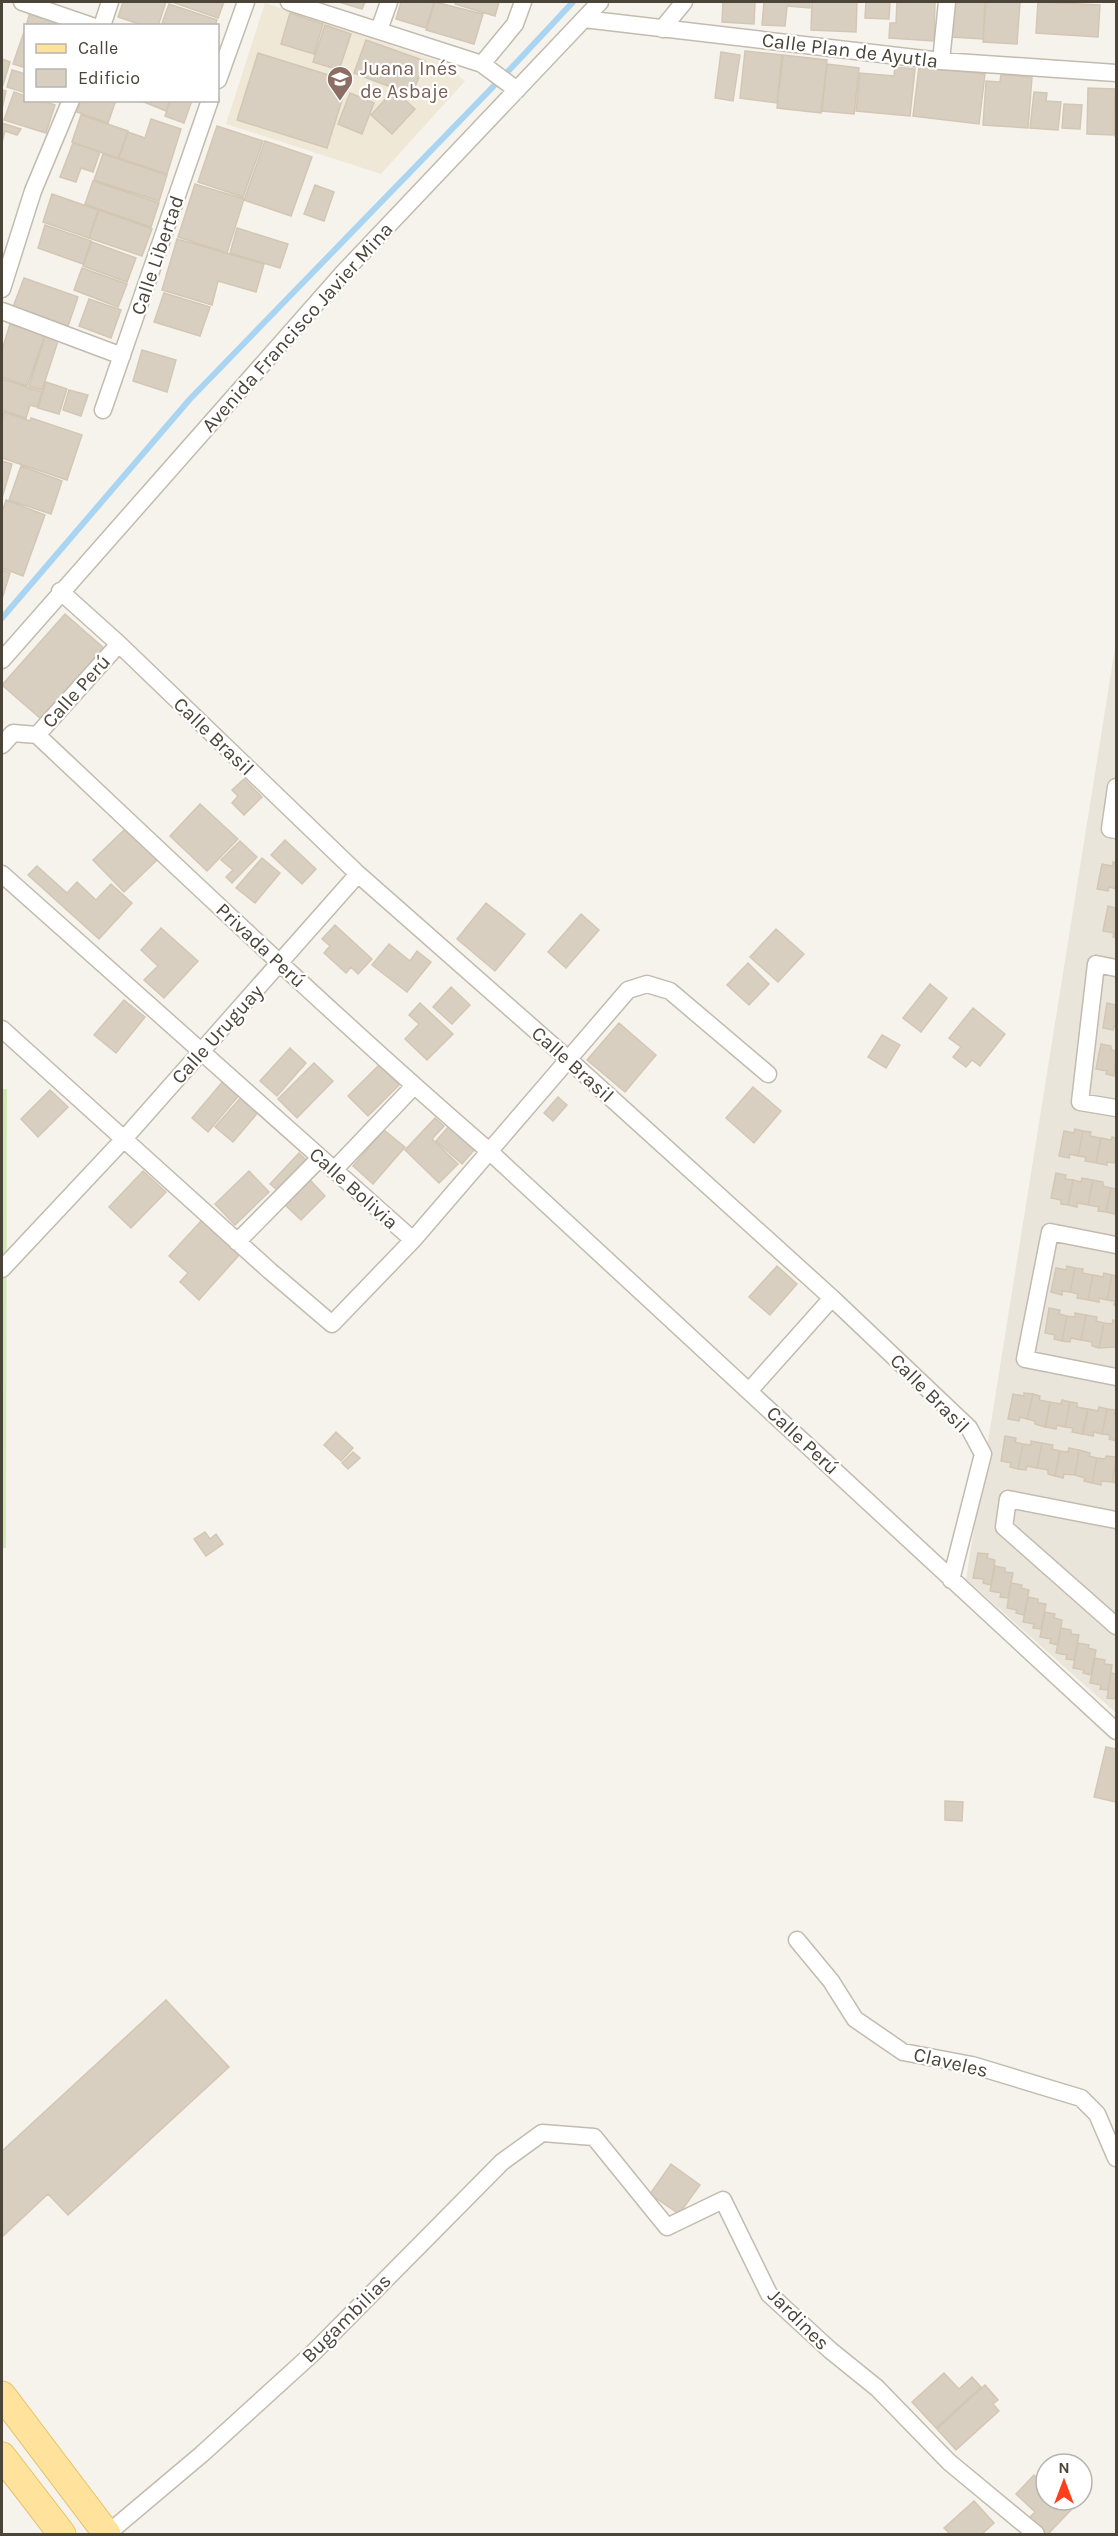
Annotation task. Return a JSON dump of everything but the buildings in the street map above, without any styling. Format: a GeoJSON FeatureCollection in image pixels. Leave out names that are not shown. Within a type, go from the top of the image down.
{"type":"FeatureCollection","features":[{"type":"Feature","properties":{"kind":"main road"},"geometry":{"type":"LineString","coordinates":[[2,2395],[107,2535]]}},
{"type":"Feature","properties":{"kind":"main road"},"geometry":{"type":"LineString","coordinates":[[2,2456],[62,2535]]}},
{"type":"Feature","properties":{"kind":"street"},"geometry":{"type":"LineString","coordinates":[[22,2],[86,24]]}},
{"type":"Feature","properties":{"kind":"street"},"geometry":{"type":"LineString","coordinates":[[103,24],[110,2]]}},
{"type":"Feature","properties":{"kind":"street"},"geometry":{"type":"LineString","coordinates":[[219,73],[246,2]]}},
{"type":"Feature","properties":{"kind":"street"},"geometry":{"type":"LineString","coordinates":[[289,2],[485,66],[514,88]]}},
{"type":"Feature","properties":{"kind":"street"},"geometry":{"type":"LineString","coordinates":[[379,30],[389,2]]}},
{"type":"Feature","properties":{"kind":"street"},"geometry":{"type":"LineString","coordinates":[[485,66],[515,24],[523,2]]}},
{"type":"Feature","properties":{"kind":"street","name":"Avenida Francisco Javier Mina"},"geometry":{"type":"LineString","coordinates":[[2,660],[60,591],[343,273],[514,88],[600,2]]}},
{"type":"Feature","properties":{"kind":"street"},"geometry":{"type":"LineString","coordinates":[[662,29],[684,2]]}},
{"type":"Feature","properties":{"kind":"street"},"geometry":{"type":"LineString","coordinates":[[941,61],[947,2]]}},
{"type":"Feature","properties":{"kind":"street","name":"Calle Plan de Ayutla"},"geometry":{"type":"LineString","coordinates":[[584,20],[941,61],[1116,73]]}},
{"type":"Feature","properties":{"kind":"street"},"geometry":{"type":"LineString","coordinates":[[2,289],[33,191],[70,102]]}},
{"type":"Feature","properties":{"kind":"street","name":"Calle Libertad"},"geometry":{"type":"LineString","coordinates":[[103,410],[209,102]]}},
{"type":"Feature","properties":{"kind":"street"},"geometry":{"type":"LineString","coordinates":[[2,311],[122,356]]}},
{"type":"Feature","properties":{"kind":"street","name":"Calle Brasil"},"geometry":{"type":"LineString","coordinates":[[60,591],[119,644],[358,874],[568,1059],[832,1298],[969,1428],[983,1454],[951,1580]]}},
{"type":"Feature","properties":{"kind":"street","name":"Calle Perú"},"geometry":{"type":"LineString","coordinates":[[2,745],[13,733],[37,735],[119,644]]}},
{"type":"Feature","properties":{"kind":"street","name":"Privada Perú"},"geometry":{"type":"LineString","coordinates":[[37,735],[280,963],[414,1086],[489,1151]]}},
{"type":"Feature","properties":{"kind":"street"},"geometry":{"type":"LineString","coordinates":[[1113,830],[1116,787]]}},
{"type":"Feature","properties":{"kind":"street","name":"Calle Bolivia"},"geometry":{"type":"LineString","coordinates":[[2,874],[413,1240],[628,990],[647,984],[670,991],[768,1074]]}},
{"type":"Feature","properties":{"kind":"street","name":"Calle Uruguay"},"geometry":{"type":"LineString","coordinates":[[2,1269],[123,1140],[358,874]]}},
{"type":"Feature","properties":{"kind":"street"},"geometry":{"type":"LineString","coordinates":[[1116,968],[1096,964],[1080,1101],[1116,1108]]}},
{"type":"Feature","properties":{"kind":"street"},"geometry":{"type":"LineString","coordinates":[[2,1029],[237,1242],[332,1324],[413,1240]]}},
{"type":"Feature","properties":{"kind":"street"},"geometry":{"type":"LineString","coordinates":[[334,1170],[414,1086]]}},
{"type":"Feature","properties":{"kind":"street","name":"Calle Perú"},"geometry":{"type":"LineString","coordinates":[[489,1151],[1116,1731]]}},
{"type":"Feature","properties":{"kind":"street"},"geometry":{"type":"LineString","coordinates":[[237,1242],[320,1158]]}},
{"type":"Feature","properties":{"kind":"street"},"geometry":{"type":"LineString","coordinates":[[1116,1245],[1050,1232],[1025,1359],[1116,1377]]}},
{"type":"Feature","properties":{"kind":"street"},"geometry":{"type":"LineString","coordinates":[[750,1390],[832,1298]]}},
{"type":"Feature","properties":{"kind":"street"},"geometry":{"type":"LineString","coordinates":[[1116,1520],[1008,1499],[1004,1527],[1116,1626]]}},
{"type":"Feature","properties":{"kind":"street","name":"Claveles"},"geometry":{"type":"LineString","coordinates":[[797,1940],[831,1981],[855,2019],[903,2052],[972,2065],[1081,2097],[1097,2114],[1116,2158]]}},
{"type":"Feature","properties":{"kind":"street","name":"Bugambilias"},"geometry":{"type":"LineString","coordinates":[[107,2535],[202,2454],[313,2353],[502,2162],[542,2133],[594,2137]]}},
{"type":"Feature","properties":{"kind":"street","name":"Jardines"},"geometry":{"type":"LineString","coordinates":[[594,2137],[667,2227],[723,2200],[769,2294],[830,2350],[877,2388],[949,2462],[1036,2535]]}},
{"type":"Feature","properties":{"kind":"shaded area","name":"Juana Inés de Asbaje"},"geometry":{"type":"Polygon","coordinates":[[[265,3],[438,61],[465,81],[381,174],[226,124],[265,3]]]}},
{"type":"Feature","properties":{"kind":"shaded area"},"geometry":{"type":"Polygon","coordinates":[[[1116,642],[1116,1713],[966,1579],[1116,642]]]}},
{"type":"Feature","properties":{"kind":"green space"},"geometry":{"type":"Polygon","coordinates":[[[2,1089],[7,1089],[6,1548],[2,1548],[2,1089]]]}},
{"type":"Feature","properties":{"kind":"waterway"},"geometry":{"type":"LineString","coordinates":[[2,618],[190,399],[573,2]]}},
{"type":"Feature","properties":{"kind":"place","name":"Juana Inés de Asbaje"},"geometry":{"type":"Point","coordinates":[340,102]}}]}
